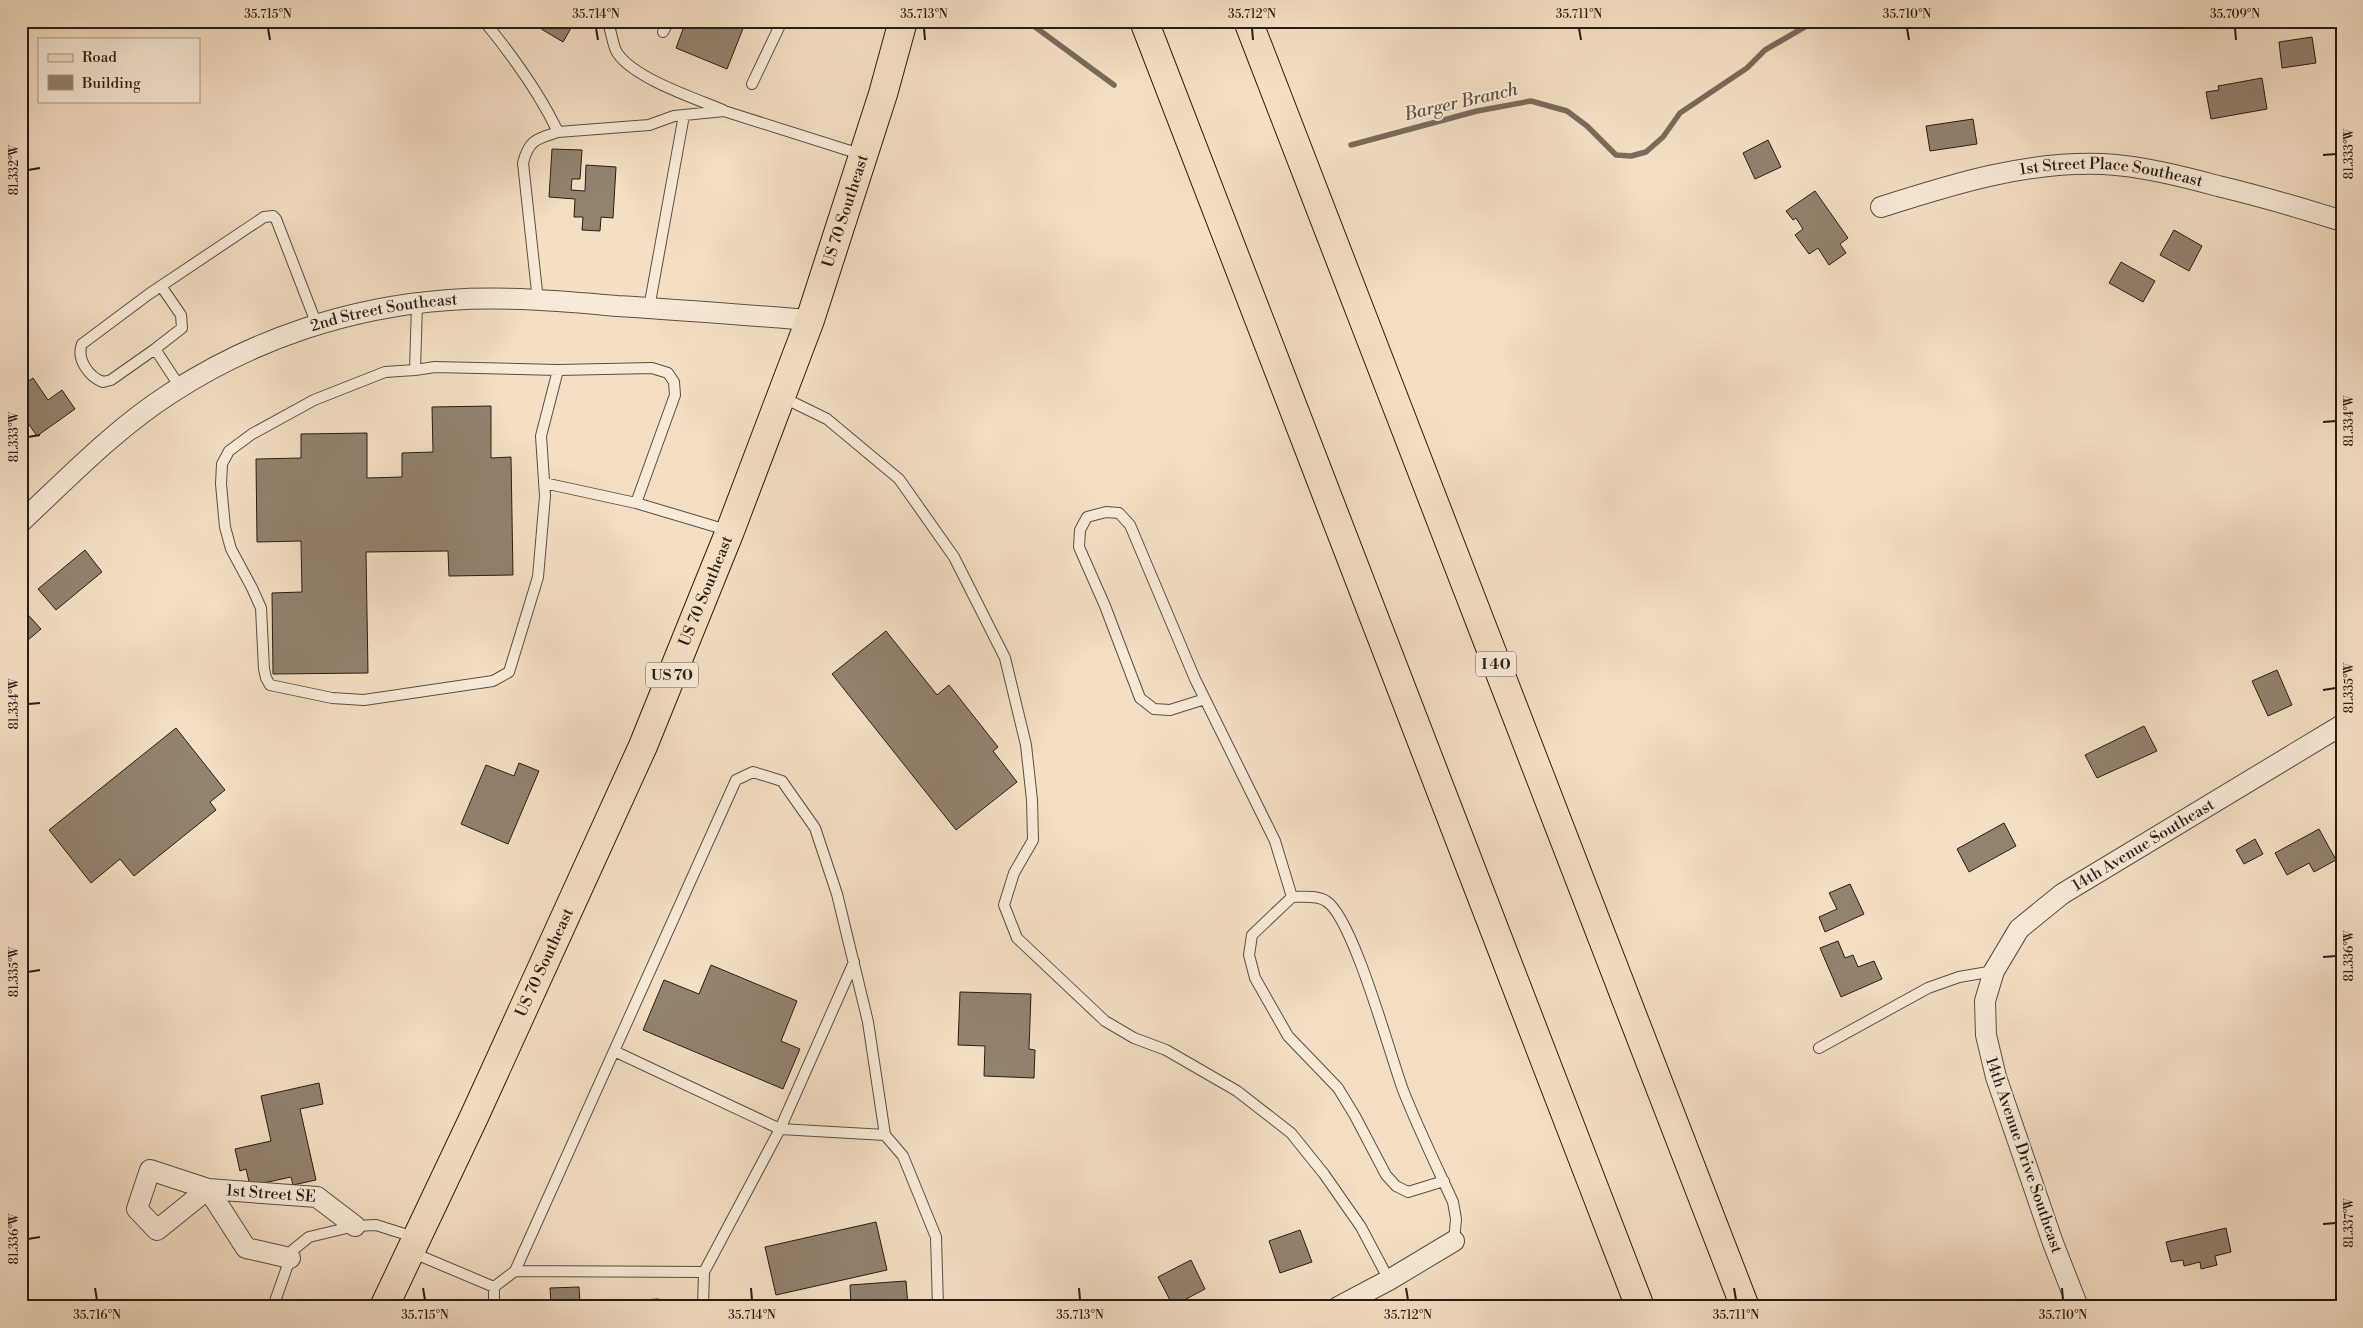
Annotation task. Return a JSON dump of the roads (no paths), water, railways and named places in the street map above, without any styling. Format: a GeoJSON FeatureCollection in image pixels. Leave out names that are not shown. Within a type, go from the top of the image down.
{"type":"FeatureCollection","features":[{"type":"Feature","properties":{"kind":"main road"},"geometry":{"type":"LineString","coordinates":[[1144,21],[1640,1307]]}},
{"type":"Feature","properties":{"kind":"main road","name":"I 40"},"geometry":{"type":"LineString","coordinates":[[1248,21],[1744,1307]]}},
{"type":"Feature","properties":{"kind":"main road","name":"US 70 Southeast"},"geometry":{"type":"LineString","coordinates":[[384,1307],[474,1117],[643,746],[730,531],[810,320],[863,155],[896,23]]}},
{"type":"Feature","properties":{"kind":"street","name":"1st Street Place Southeast"},"geometry":{"type":"LineString","coordinates":[[1881,207],[1958,182],[2005,172],[2053,166],[2103,164],[2175,175],[2291,204],[2342,221]]}},
{"type":"Feature","properties":{"kind":"street","name":"2nd Street Southeast"},"geometry":{"type":"LineString","coordinates":[[21,522],[123,428],[180,388],[232,358],[286,335],[337,318],[449,300],[538,300],[810,320]]}},
{"type":"Feature","properties":{"kind":"street","name":"14th Avenue Southeast"},"geometry":{"type":"LineString","coordinates":[[1985,1001],[1994,971],[2020,929],[2062,894],[2342,725]]}},
{"type":"Feature","properties":{"kind":"street","name":"14th Avenue Drive Southeast"},"geometry":{"type":"LineString","coordinates":[[1985,1001],[1986,1035],[1996,1078],[2053,1243],[2078,1307]]}},
{"type":"Feature","properties":{"kind":"street","name":"1st Street SE"},"geometry":{"type":"LineString","coordinates":[[290,1258],[246,1248],[208,1190],[317,1197],[355,1226]]}},
{"type":"Feature","properties":{"kind":"street"},"geometry":{"type":"LineString","coordinates":[[1338,1307],[1389,1280],[1454,1241]]}},
{"type":"Feature","properties":{"kind":"lane"},"geometry":{"type":"LineString","coordinates":[[484,21],[518,66],[549,112],[558,132]]}},
{"type":"Feature","properties":{"kind":"lane"},"geometry":{"type":"LineString","coordinates":[[607,21],[616,53],[630,66],[647,77],[724,111],[863,155]]}},
{"type":"Feature","properties":{"kind":"lane"},"geometry":{"type":"LineString","coordinates":[[663,32],[668,21]]}},
{"type":"Feature","properties":{"kind":"lane"},"geometry":{"type":"LineString","coordinates":[[752,84],[782,21]]}},
{"type":"Feature","properties":{"kind":"lane"},"geometry":{"type":"LineString","coordinates":[[538,300],[523,163],[526,150],[532,141],[558,132],[649,125],[684,116],[724,111]]}},
{"type":"Feature","properties":{"kind":"lane"},"geometry":{"type":"LineString","coordinates":[[649,308],[684,116]]}},
{"type":"Feature","properties":{"kind":"lane"},"geometry":{"type":"LineString","coordinates":[[161,286],[181,315],[182,328],[155,349],[103,382],[96,380],[82,360],[79,352],[82,344],[161,286],[264,217],[273,216],[279,228],[317,325]]}},
{"type":"Feature","properties":{"kind":"lane"},"geometry":{"type":"LineString","coordinates":[[415,370],[417,304]]}},
{"type":"Feature","properties":{"kind":"lane"},"geometry":{"type":"LineString","coordinates":[[155,349],[180,388]]}},
{"type":"Feature","properties":{"kind":"lane"},"geometry":{"type":"LineString","coordinates":[[558,370],[541,436],[544,483],[538,577],[509,672],[493,681],[364,700],[332,698],[270,685],[264,669],[260,608],[252,588],[231,549],[225,527],[221,484],[222,464],[229,451],[252,434],[314,400],[385,372],[435,368],[558,370],[652,368],[668,373],[674,382],[675,395],[636,503]]}},
{"type":"Feature","properties":{"kind":"lane"},"geometry":{"type":"LineString","coordinates":[[781,397],[827,419],[899,479],[954,557],[1005,658],[1026,745],[1032,800],[1033,840],[1014,873],[1004,905],[1016,938],[1105,1021],[1134,1038],[1166,1050],[1237,1091],[1291,1133],[1324,1174],[1361,1227],[1389,1280]]}},
{"type":"Feature","properties":{"kind":"lane"},"geometry":{"type":"LineString","coordinates":[[544,483],[636,503],[730,531]]}},
{"type":"Feature","properties":{"kind":"lane"},"geometry":{"type":"LineString","coordinates":[[1204,699],[1170,710],[1154,709],[1140,698],[1105,606],[1079,546],[1080,530],[1087,517],[1106,512],[1120,513],[1130,524],[1204,699],[1275,841],[1292,897]]}},
{"type":"Feature","properties":{"kind":"lane"},"geometry":{"type":"LineString","coordinates":[[494,1287],[515,1271],[736,780],[753,772],[782,781],[815,828],[837,894],[868,1022],[885,1135],[903,1156],[936,1237],[938,1307]]}},
{"type":"Feature","properties":{"kind":"lane"},"geometry":{"type":"LineString","coordinates":[[1444,1180],[1408,1192],[1396,1186],[1386,1175],[1338,1088],[1288,1036],[1256,978],[1249,955],[1252,935],[1292,897],[1311,896],[1327,901],[1344,924],[1368,984],[1403,1090],[1444,1180],[1453,1202],[1456,1219],[1454,1241]]}},
{"type":"Feature","properties":{"kind":"lane"},"geometry":{"type":"LineString","coordinates":[[703,1307],[704,1272],[780,1129],[854,962]]}},
{"type":"Feature","properties":{"kind":"lane"},"geometry":{"type":"LineString","coordinates":[[1819,1048],[1928,988],[1959,978],[1994,971]]}},
{"type":"Feature","properties":{"kind":"lane"},"geometry":{"type":"LineString","coordinates":[[614,1051],[780,1129],[885,1135]]}},
{"type":"Feature","properties":{"kind":"lane"},"geometry":{"type":"LineString","coordinates":[[273,1307],[293,1250],[309,1237],[355,1226],[376,1225],[494,1287]]}},
{"type":"Feature","properties":{"kind":"lane"},"geometry":{"type":"LineString","coordinates":[[515,1271],[704,1272]]}},
{"type":"Feature","properties":{"kind":"lane"},"geometry":{"type":"LineString","coordinates":[[494,1287],[494,1307]]}},
{"type":"Feature","properties":{"kind":"waterway","name":"Barger Branch"},"geometry":{"type":"LineString","coordinates":[[1027,21],[1114,85]]}},
{"type":"Feature","properties":{"kind":"waterway","name":"Barger Branch"},"geometry":{"type":"LineString","coordinates":[[1351,145],[1477,111],[1531,101],[1567,111],[1587,126],[1616,155],[1631,156],[1646,152],[1663,137],[1680,113],[1747,68],[1765,50],[1815,21]]}}]}
